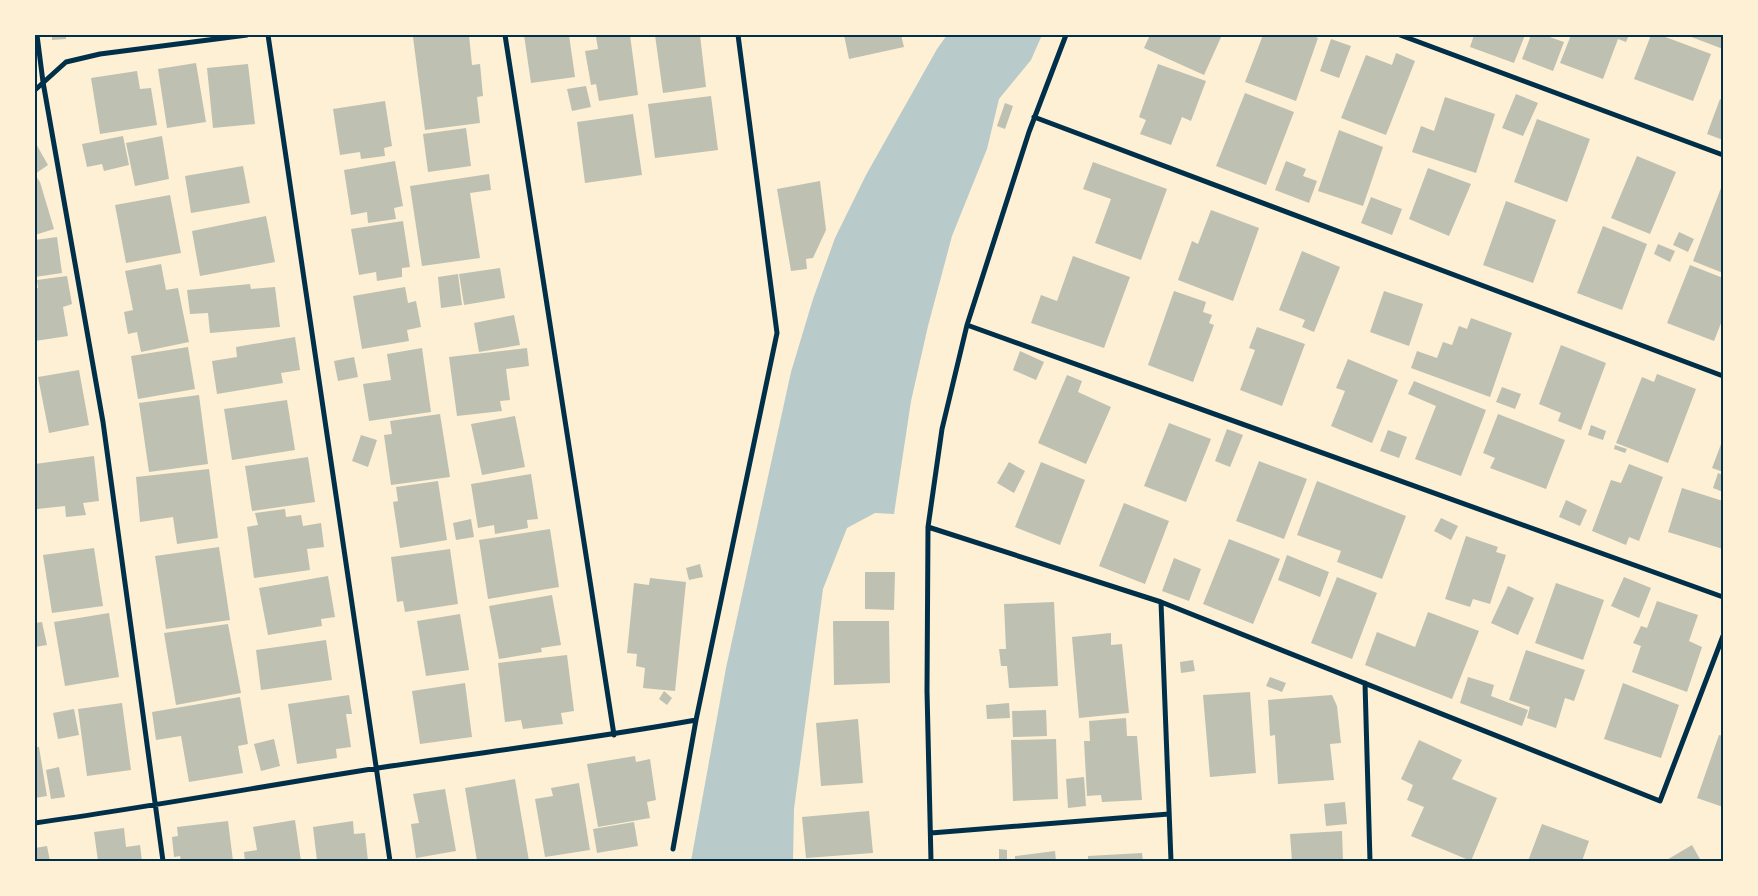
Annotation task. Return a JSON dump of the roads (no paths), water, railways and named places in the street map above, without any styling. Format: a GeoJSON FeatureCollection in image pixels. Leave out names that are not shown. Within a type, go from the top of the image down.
{"type":"FeatureCollection","features":[{"type":"Feature","properties":{"kind":"street"},"geometry":{"type":"LineString","coordinates":[[37,35],[43,82],[103,422],[163,861]]}},
{"type":"Feature","properties":{"kind":"street"},"geometry":{"type":"LineString","coordinates":[[35,90],[66,62],[100,54],[247,35]]}},
{"type":"Feature","properties":{"kind":"street"},"geometry":{"type":"LineString","coordinates":[[268,35],[378,768],[390,861]]}},
{"type":"Feature","properties":{"kind":"street"},"geometry":{"type":"LineString","coordinates":[[505,35],[614,735]]}},
{"type":"Feature","properties":{"kind":"street"},"geometry":{"type":"LineString","coordinates":[[673,849],[696,720],[777,333],[738,35]]}},
{"type":"Feature","properties":{"kind":"street"},"geometry":{"type":"LineString","coordinates":[[931,861],[927,691],[928,527],[942,429],[967,325],[1034,117],[1066,35]]}},
{"type":"Feature","properties":{"kind":"street"},"geometry":{"type":"LineString","coordinates":[[1400,35],[1723,154]]}},
{"type":"Feature","properties":{"kind":"street"},"geometry":{"type":"LineString","coordinates":[[1034,117],[1723,376]]}},
{"type":"Feature","properties":{"kind":"street"},"geometry":{"type":"LineString","coordinates":[[967,325],[1723,596]]}},
{"type":"Feature","properties":{"kind":"street"},"geometry":{"type":"LineString","coordinates":[[928,527],[1160,602],[1660,801],[1723,636]]}},
{"type":"Feature","properties":{"kind":"street"},"geometry":{"type":"LineString","coordinates":[[1160,602],[1171,861]]}},
{"type":"Feature","properties":{"kind":"street"},"geometry":{"type":"LineString","coordinates":[[1365,683],[1370,861]]}},
{"type":"Feature","properties":{"kind":"street"},"geometry":{"type":"LineString","coordinates":[[35,823],[155,806],[378,768],[614,735],[696,720]]}},
{"type":"Feature","properties":{"kind":"street"},"geometry":{"type":"LineString","coordinates":[[931,833],[1169,814]]}}]}
